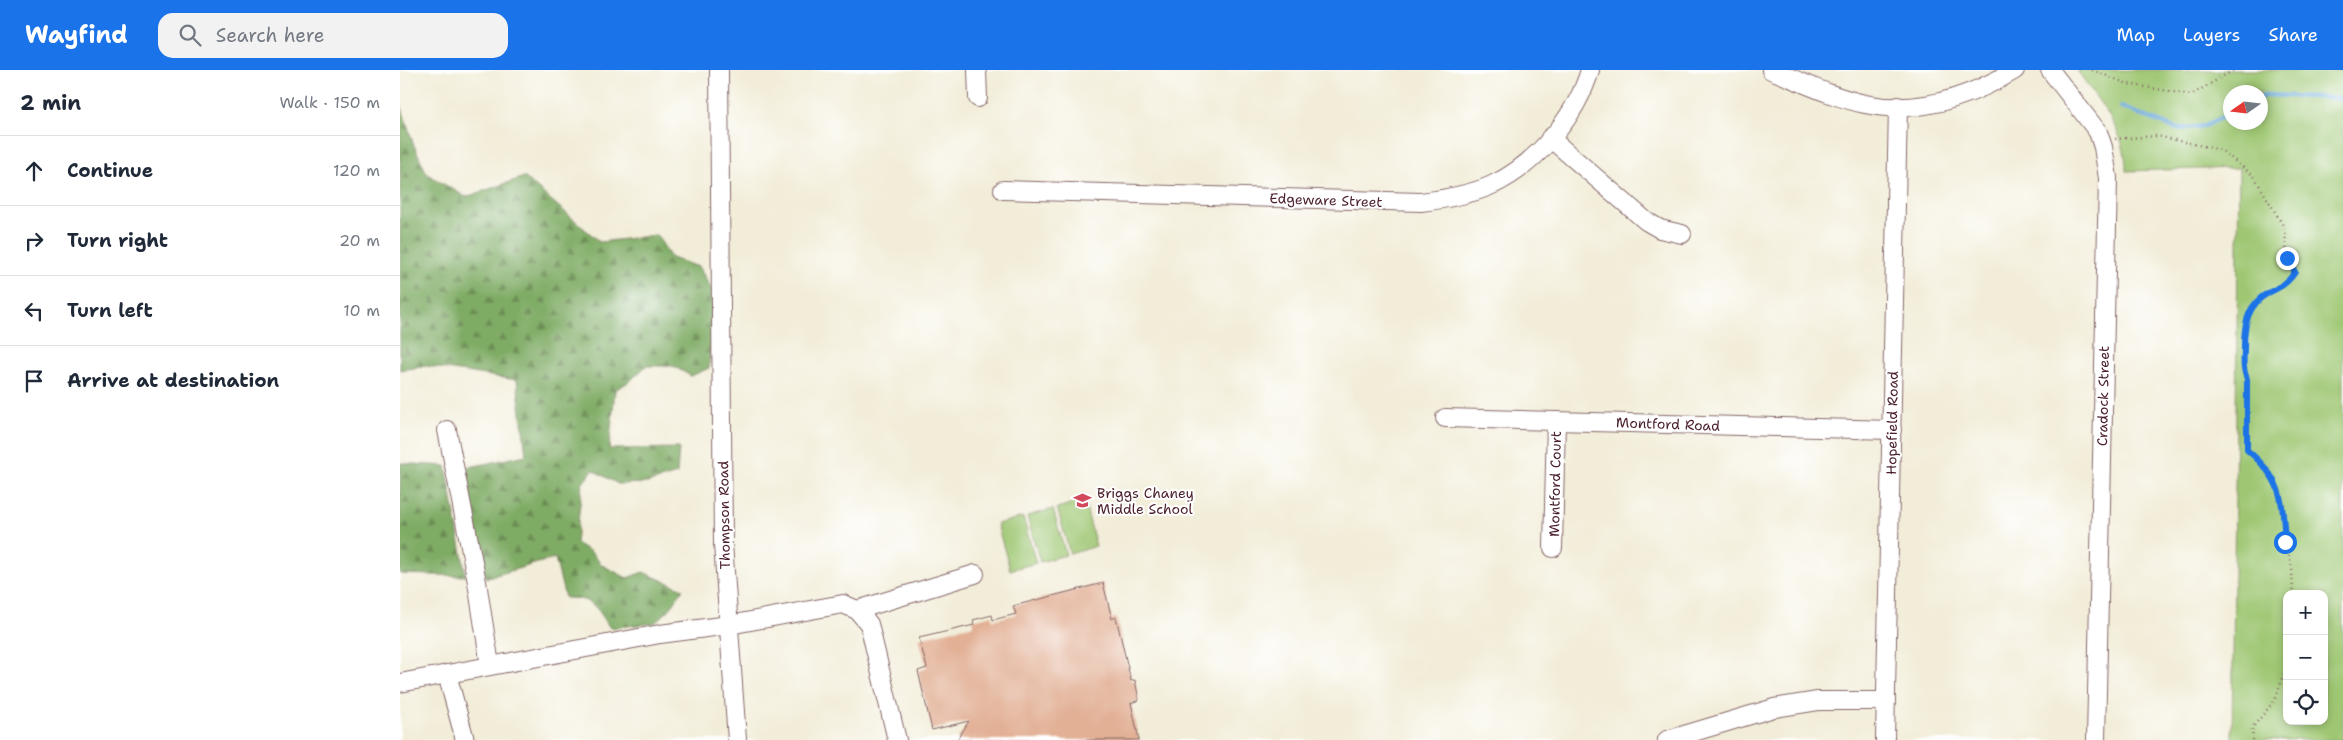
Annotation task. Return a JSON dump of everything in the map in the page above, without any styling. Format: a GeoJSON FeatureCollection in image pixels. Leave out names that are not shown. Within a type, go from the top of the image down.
{"type":"FeatureCollection","features":[{"type":"Feature","properties":{"kind":"street","name":"Thompson Road"},"geometry":{"type":"LineString","coordinates":[[720,70],[723,544],[737,740]]}},
{"type":"Feature","properties":{"kind":"street"},"geometry":{"type":"LineString","coordinates":[[977,70],[978,98]]}},
{"type":"Feature","properties":{"kind":"street","name":"Edgeware Street"},"geometry":{"type":"LineString","coordinates":[[1002,190],[1421,202],[1450,198],[1493,185],[1532,159],[1567,119],[1590,70]]}},
{"type":"Feature","properties":{"kind":"street"},"geometry":{"type":"LineString","coordinates":[[1771,70],[1834,95],[1866,104],[1898,106],[1932,105],[1959,97],[1990,85],[2015,70]]}},
{"type":"Feature","properties":{"kind":"street","name":"Cradock Street"},"geometry":{"type":"LineString","coordinates":[[2050,70],[2098,132],[2108,178],[2096,740]]}},
{"type":"Feature","properties":{"kind":"street","name":"Hopefield Road"},"geometry":{"type":"LineString","coordinates":[[1885,740],[1898,106]]}},
{"type":"Feature","properties":{"kind":"street"},"geometry":{"type":"LineString","coordinates":[[1550,138],[1646,221],[1660,229],[1682,234]]}},
{"type":"Feature","properties":{"kind":"street","name":"Montford Road"},"geometry":{"type":"LineString","coordinates":[[1445,418],[1892,430]]}},
{"type":"Feature","properties":{"kind":"street","name":"Montford Court"},"geometry":{"type":"LineString","coordinates":[[1553,548],[1556,421]]}},
{"type":"Feature","properties":{"kind":"street"},"geometry":{"type":"LineString","coordinates":[[447,430],[477,582],[490,665]]}},
{"type":"Feature","properties":{"kind":"street"},"geometry":{"type":"LineString","coordinates":[[857,610],[975,574]]}},
{"type":"Feature","properties":{"kind":"street"},"geometry":{"type":"LineString","coordinates":[[400,683],[660,634],[729,625],[843,604],[857,610],[869,624],[897,740]]}},
{"type":"Feature","properties":{"kind":"street"},"geometry":{"type":"LineString","coordinates":[[447,674],[466,740]]}},
{"type":"Feature","properties":{"kind":"street"},"geometry":{"type":"LineString","coordinates":[[1667,740],[1774,708],[1818,701],[1886,701]]}},
{"type":"Feature","properties":{"kind":"path"},"geometry":{"type":"LineString","coordinates":[[2092,70],[2128,84],[2191,95],[2234,70]]}},
{"type":"Feature","properties":{"kind":"path"},"geometry":{"type":"LineString","coordinates":[[2101,142],[2111,139],[2156,136],[2221,150],[2254,176],[2285,229],[2287,258],[2295,272],[2287,284],[2266,294],[2250,310],[2243,330],[2243,370],[2247,379],[2247,450],[2273,477],[2281,493],[2285,542],[2292,567],[2293,590]]}},
{"type":"Feature","properties":{"kind":"path"},"geometry":{"type":"LineString","coordinates":[[2253,740],[2252,728],[2275,700],[2283,676]]}},
{"type":"Feature","properties":{"kind":"green space"},"geometry":{"type":"Polygon","coordinates":[[[2077,70],[2343,70],[2343,740],[2232,740],[2239,168],[2126,171],[2122,143],[2102,105],[2077,70]]]}},
{"type":"Feature","properties":{"kind":"green space"},"geometry":{"type":"Polygon","coordinates":[[[400,102],[413,143],[427,174],[466,197],[524,177],[600,242],[657,235],[671,258],[699,267],[715,295],[709,368],[691,376],[673,366],[646,366],[630,381],[615,390],[609,449],[679,448],[677,474],[647,483],[618,484],[593,470],[582,484],[576,543],[591,552],[602,565],[627,578],[643,572],[683,589],[670,609],[655,623],[610,628],[593,605],[574,598],[565,598],[555,558],[486,578],[465,468],[526,455],[517,380],[427,366],[400,370],[400,102]]]}},
{"type":"Feature","properties":{"kind":"green space"},"geometry":{"type":"Polygon","coordinates":[[[400,463],[446,466],[466,576],[400,574],[400,463]]]}},
{"type":"Feature","properties":{"kind":"green space"},"geometry":{"type":"Polygon","coordinates":[[[1084,500],[1096,546],[1070,554],[1057,508],[1084,500]]]}},
{"type":"Feature","properties":{"kind":"green space"},"geometry":{"type":"Polygon","coordinates":[[[1053,509],[1066,555],[1040,562],[1027,516],[1053,509]]]}},
{"type":"Feature","properties":{"kind":"green space"},"geometry":{"type":"Polygon","coordinates":[[[1023,517],[1036,563],[1010,570],[997,524],[1023,517]]]}},
{"type":"Feature","properties":{"kind":"building"},"geometry":{"type":"Polygon","coordinates":[[[1103,583],[1112,619],[1116,617],[1131,681],[1135,680],[1139,700],[1131,703],[1139,740],[957,740],[969,721],[932,730],[918,671],[927,668],[919,638],[974,625],[973,620],[992,615],[993,620],[1016,614],[1013,606],[1103,583]]]}},
{"type":"Feature","properties":{"kind":"waterway"},"geometry":{"type":"LineString","coordinates":[[2268,95],[2339,98],[2343,103]]}},
{"type":"Feature","properties":{"kind":"waterway"},"geometry":{"type":"LineString","coordinates":[[2121,107],[2177,129],[2205,126],[2223,117]]}},
{"type":"Feature","properties":{"kind":"place","name":"Briggs Chaney Middle School"},"geometry":{"type":"Point","coordinates":[1083,501]}},
{"type":"Feature","properties":{"kind":"route"},"geometry":{"type":"LineString","coordinates":[[2285,542],[2281,493],[2273,477],[2247,450],[2247,379],[2243,370],[2243,330],[2250,310],[2266,294],[2287,284],[2295,272],[2287,258]]}}]}
